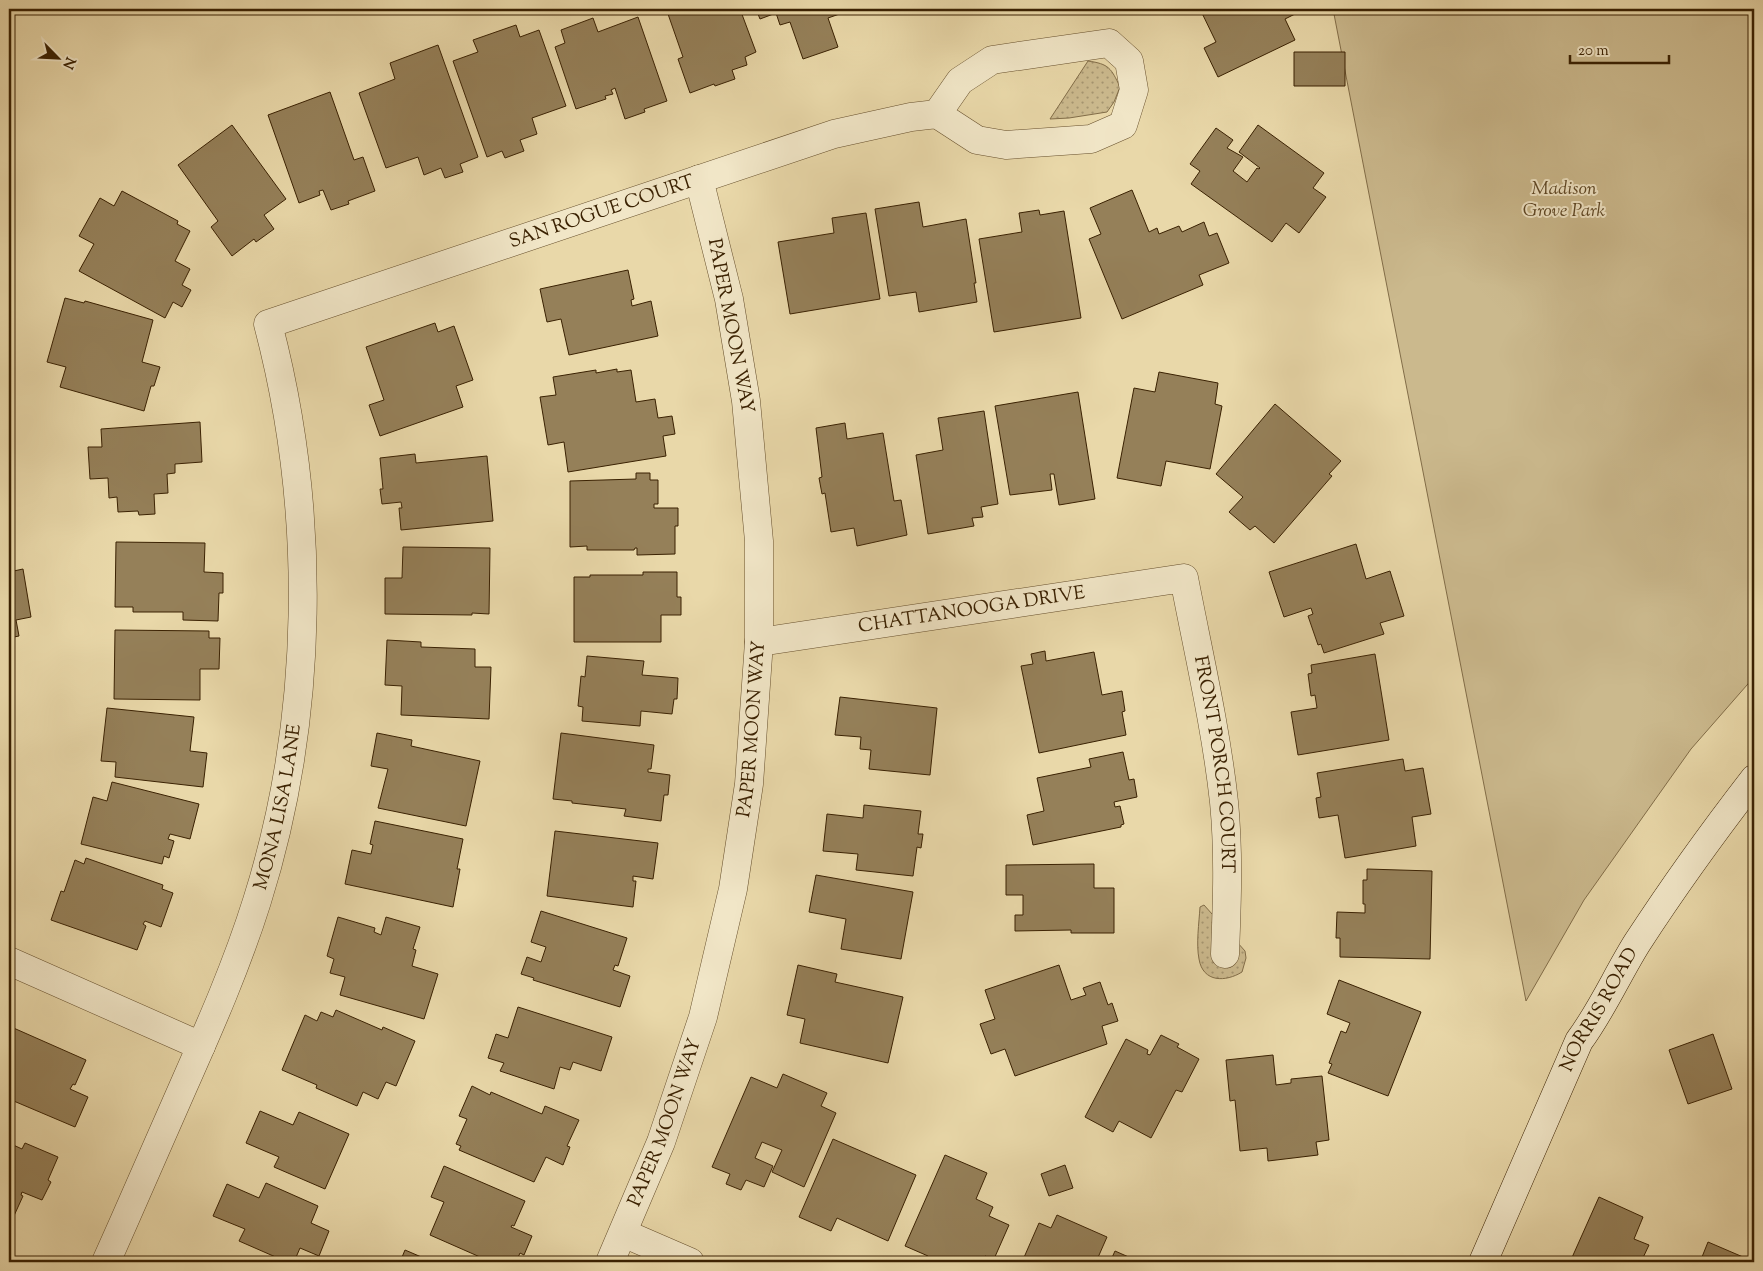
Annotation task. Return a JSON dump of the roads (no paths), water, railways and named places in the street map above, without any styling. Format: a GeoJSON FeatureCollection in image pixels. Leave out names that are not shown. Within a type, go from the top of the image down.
{"type":"FeatureCollection","features":[{"type":"Feature","properties":{"kind":"street"},"geometry":{"type":"LineString","coordinates":[[1109,42],[1129,61],[1134,90],[1123,125],[1091,139],[1006,145],[977,140],[937,114],[960,81],[992,60],[1109,42]]}},
{"type":"Feature","properties":{"kind":"street","name":"SAN ROGUE COURT"},"geometry":{"type":"LineString","coordinates":[[268,324],[834,134],[911,117],[937,114]]}},
{"type":"Feature","properties":{"kind":"street","name":"PAPER MOON WAY"},"geometry":{"type":"LineString","coordinates":[[610,1262],[661,1142],[700,1026],[730,898],[749,784],[759,642],[758,541],[746,402],[729,299],[699,179]]}},
{"type":"Feature","properties":{"kind":"street","name":"MONA LISA LANE"},"geometry":{"type":"LineString","coordinates":[[115,1259],[234,969],[258,899],[281,810],[294,738],[303,627],[302,536],[293,444],[276,353],[268,324]]}},
{"type":"Feature","properties":{"kind":"street","name":"CHATTANOOGA DRIVE"},"geometry":{"type":"LineString","coordinates":[[759,642],[1184,578]]}},
{"type":"Feature","properties":{"kind":"street","name":"FRONT PORCH COURT"},"geometry":{"type":"LineString","coordinates":[[1184,578],[1216,746],[1224,802],[1228,878],[1225,954]]}},
{"type":"Feature","properties":{"kind":"street","name":"NORRIS ROAD"},"geometry":{"type":"LineString","coordinates":[[1483,1262],[1579,1041],[1590,1026],[1636,944],[1690,864],[1754,779]]}},
{"type":"Feature","properties":{"kind":"street"},"geometry":{"type":"LineString","coordinates":[[9,961],[201,1046]]}},
{"type":"Feature","properties":{"kind":"street"},"geometry":{"type":"LineString","coordinates":[[623,1232],[690,1262]]}},
{"type":"Feature","properties":{"kind":"park label","name":"Madison Grove Park"},"geometry":{"type":"Point","coordinates":[1564,200]}}]}
